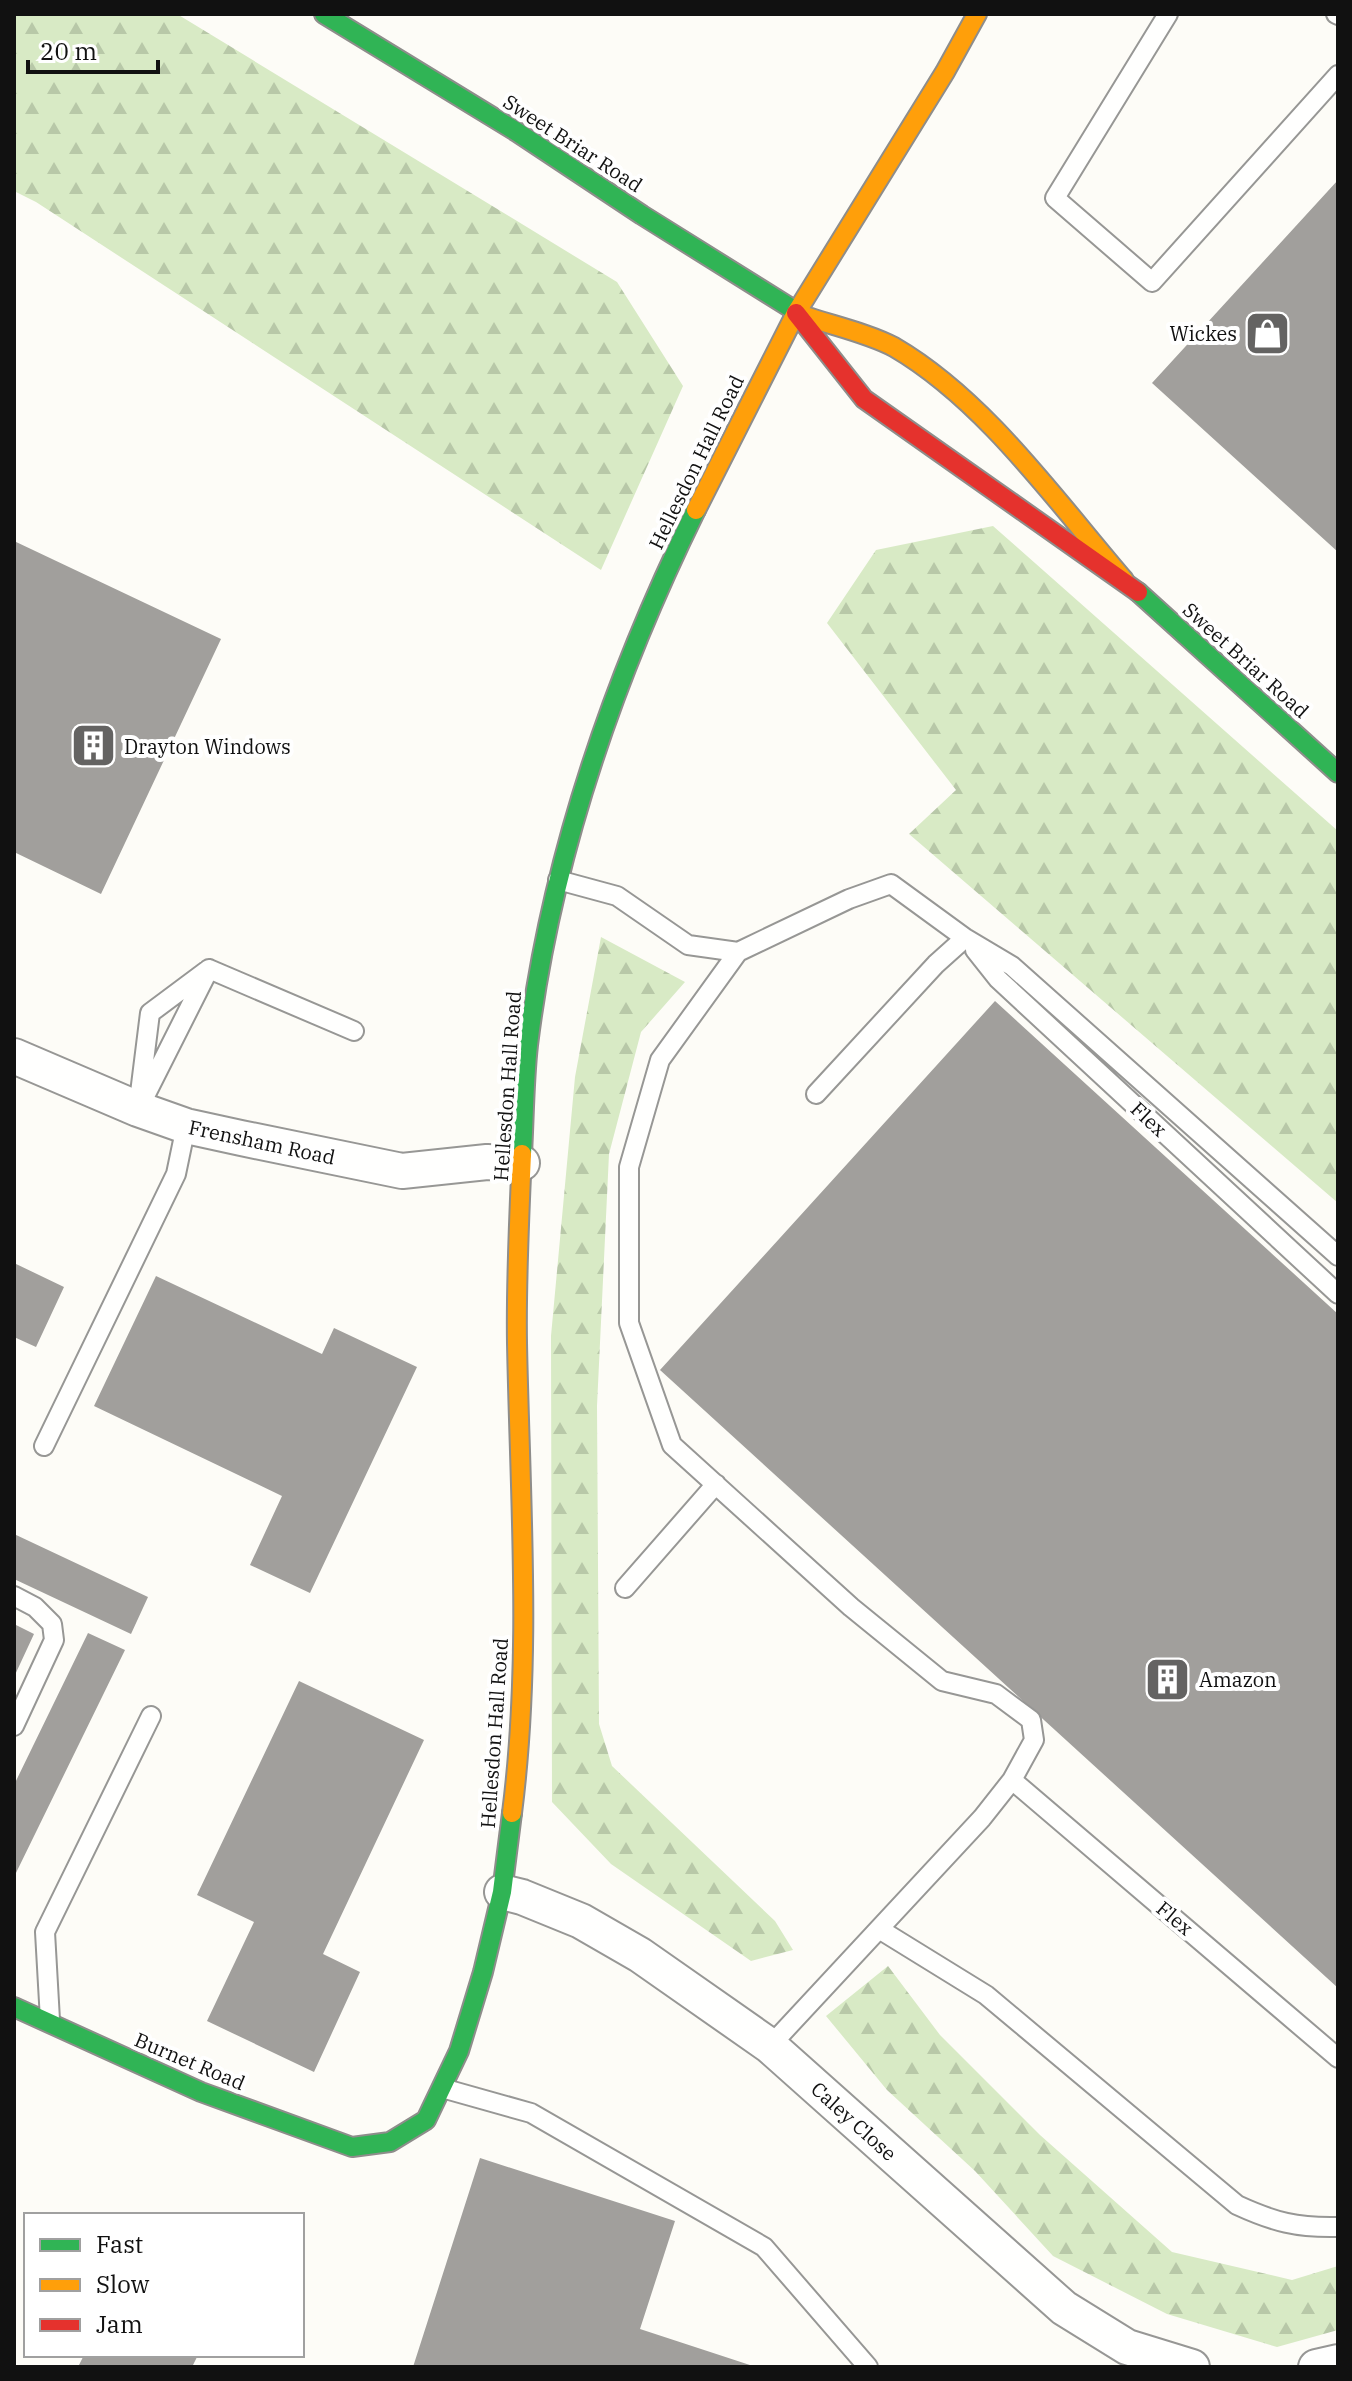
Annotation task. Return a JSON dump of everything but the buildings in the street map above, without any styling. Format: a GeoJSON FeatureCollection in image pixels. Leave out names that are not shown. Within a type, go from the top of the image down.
{"type":"FeatureCollection","features":[{"type":"Feature","properties":{"kind":"main road","name":"Sweet Briar Road"},"geometry":{"type":"LineString","coordinates":[[324,14],[517,132],[796,313],[890,345],[917,362],[983,416],[1124,580]]}},
{"type":"Feature","properties":{"kind":"main road","name":"Hellesdon Hall Road"},"geometry":{"type":"LineString","coordinates":[[352,2147],[390,2142],[426,2120],[459,2051],[502,1892],[522,1698],[524,1575],[517,1339],[528,1048],[540,964],[558,879],[587,776],[618,686],[665,573],[741,418],[796,313],[945,72],[977,14]]}},
{"type":"Feature","properties":{"kind":"main road","name":"Sweet Briar Road"},"geometry":{"type":"LineString","coordinates":[[796,313],[864,399],[1124,580],[1338,773]]}},
{"type":"Feature","properties":{"kind":"main road","name":"Burnet Road"},"geometry":{"type":"LineString","coordinates":[[14,2007],[201,2092],[352,2147]]}},
{"type":"Feature","properties":{"kind":"street","name":"Frensham Road"},"geometry":{"type":"LineString","coordinates":[[14,1056],[186,1126],[402,1171],[487,1162],[522,1163]]}},
{"type":"Feature","properties":{"kind":"street","name":"Caley Close"},"geometry":{"type":"LineString","coordinates":[[502,1892],[581,1921],[628,1948],[770,2046],[1064,2308],[1127,2347],[1192,2367]]}},
{"type":"Feature","properties":{"kind":"street"},"geometry":{"type":"LineString","coordinates":[[1316,2367],[1338,2362]]}},
{"type":"Feature","properties":{"kind":"lane"},"geometry":{"type":"LineString","coordinates":[[1168,14],[1055,198],[1152,282],[1338,75]]}},
{"type":"Feature","properties":{"kind":"lane"},"geometry":{"type":"LineString","coordinates":[[558,879],[617,896],[688,945],[738,952]]}},
{"type":"Feature","properties":{"kind":"lane"},"geometry":{"type":"LineString","coordinates":[[770,2046],[982,1818],[1012,1780],[1034,1740],[1031,1720],[996,1694],[942,1681],[851,1607],[672,1445],[629,1323],[629,1167],[660,1060],[738,952],[849,899],[891,884],[965,938],[1012,966],[1338,1256]]}},
{"type":"Feature","properties":{"kind":"lane"},"geometry":{"type":"LineString","coordinates":[[816,1094],[936,964],[965,938]]}},
{"type":"Feature","properties":{"kind":"lane","name":"Flex"},"geometry":{"type":"LineString","coordinates":[[965,938],[998,979],[1338,1294]]}},
{"type":"Feature","properties":{"kind":"lane"},"geometry":{"type":"LineString","coordinates":[[209,969],[354,1031]]}},
{"type":"Feature","properties":{"kind":"lane"},"geometry":{"type":"LineString","coordinates":[[138,1109],[150,1013],[209,969]]}},
{"type":"Feature","properties":{"kind":"lane"},"geometry":{"type":"LineString","coordinates":[[138,1109],[209,969]]}},
{"type":"Feature","properties":{"kind":"lane"},"geometry":{"type":"LineString","coordinates":[[44,1446],[176,1174],[186,1126]]}},
{"type":"Feature","properties":{"kind":"lane"},"geometry":{"type":"LineString","coordinates":[[625,1588],[716,1484]]}},
{"type":"Feature","properties":{"kind":"lane"},"geometry":{"type":"LineString","coordinates":[[14,1596],[35,1607],[52,1624],[54,1640],[14,1726]]}},
{"type":"Feature","properties":{"kind":"lane"},"geometry":{"type":"LineString","coordinates":[[50,2023],[45,1932],[151,1716]]}},
{"type":"Feature","properties":{"kind":"lane","name":"Flex"},"geometry":{"type":"LineString","coordinates":[[1012,1780],[1338,2058]]}},
{"type":"Feature","properties":{"kind":"lane"},"geometry":{"type":"LineString","coordinates":[[879,1929],[986,1995],[1237,2205],[1274,2222],[1315,2228],[1338,2227]]}},
{"type":"Feature","properties":{"kind":"lane"},"geometry":{"type":"LineString","coordinates":[[442,2088],[531,2113],[764,2247],[868,2367]]}},
{"type":"Feature","properties":{"kind":"green space"},"geometry":{"type":"Polygon","coordinates":[[[14,14],[177,14],[617,282],[683,386],[601,570],[36,202],[14,191],[14,14]]]}},
{"type":"Feature","properties":{"kind":"green space"},"geometry":{"type":"Polygon","coordinates":[[[993,526],[1338,831],[1338,1203],[909,834],[956,790],[827,623],[876,550],[993,526]]]}},
{"type":"Feature","properties":{"kind":"green space"},"geometry":{"type":"Polygon","coordinates":[[[601,937],[685,982],[641,1032],[609,1154],[597,1406],[599,1724],[612,1766],[775,1921],[793,1950],[751,1961],[611,1864],[552,1802],[551,1336],[575,1077],[601,937]]]}},
{"type":"Feature","properties":{"kind":"green space"},"geometry":{"type":"Polygon","coordinates":[[[888,1966],[940,2035],[1040,2135],[1172,2252],[1292,2280],[1338,2266],[1338,2330],[1277,2347],[1167,2314],[1053,2256],[975,2171],[887,2090],[826,2016],[888,1966]]]}},
{"type":"Feature","properties":{"kind":"traffic: fast"},"geometry":{"type":"LineString","coordinates":[[324,14],[517,132],[802,315]]}},
{"type":"Feature","properties":{"kind":"traffic: fast"},"geometry":{"type":"LineString","coordinates":[[522,1154],[527,1059],[538,975],[569,838],[612,704],[696,510]]}},
{"type":"Feature","properties":{"kind":"traffic: fast"},"geometry":{"type":"LineString","coordinates":[[1138,592],[1338,773]]}},
{"type":"Feature","properties":{"kind":"traffic: fast"},"geometry":{"type":"LineString","coordinates":[[14,2007],[201,2092],[352,2147],[390,2142],[426,2120],[459,2051],[483,1972],[502,1892],[512,1813]]}},
{"type":"Feature","properties":{"kind":"traffic: slow"},"geometry":{"type":"LineString","coordinates":[[696,510],[796,313],[945,72],[977,14]]}},
{"type":"Feature","properties":{"kind":"traffic: slow"},"geometry":{"type":"LineString","coordinates":[[802,315],[894,347],[959,395],[1018,454],[1124,580]]}},
{"type":"Feature","properties":{"kind":"traffic: slow"},"geometry":{"type":"LineString","coordinates":[[512,1813],[522,1696],[523,1637],[517,1320],[522,1154]]}},
{"type":"Feature","properties":{"kind":"traffic: jam"},"geometry":{"type":"LineString","coordinates":[[796,313],[864,399],[1138,592]]}},
{"type":"Feature","properties":{"kind":"place","name":"Wickes"},"geometry":{"type":"Point","coordinates":[1268,333]}},
{"type":"Feature","properties":{"kind":"place","name":"Drayton Windows"},"geometry":{"type":"Point","coordinates":[93,746]}},
{"type":"Feature","properties":{"kind":"place","name":"Amazon"},"geometry":{"type":"Point","coordinates":[1168,1679]}}]}
